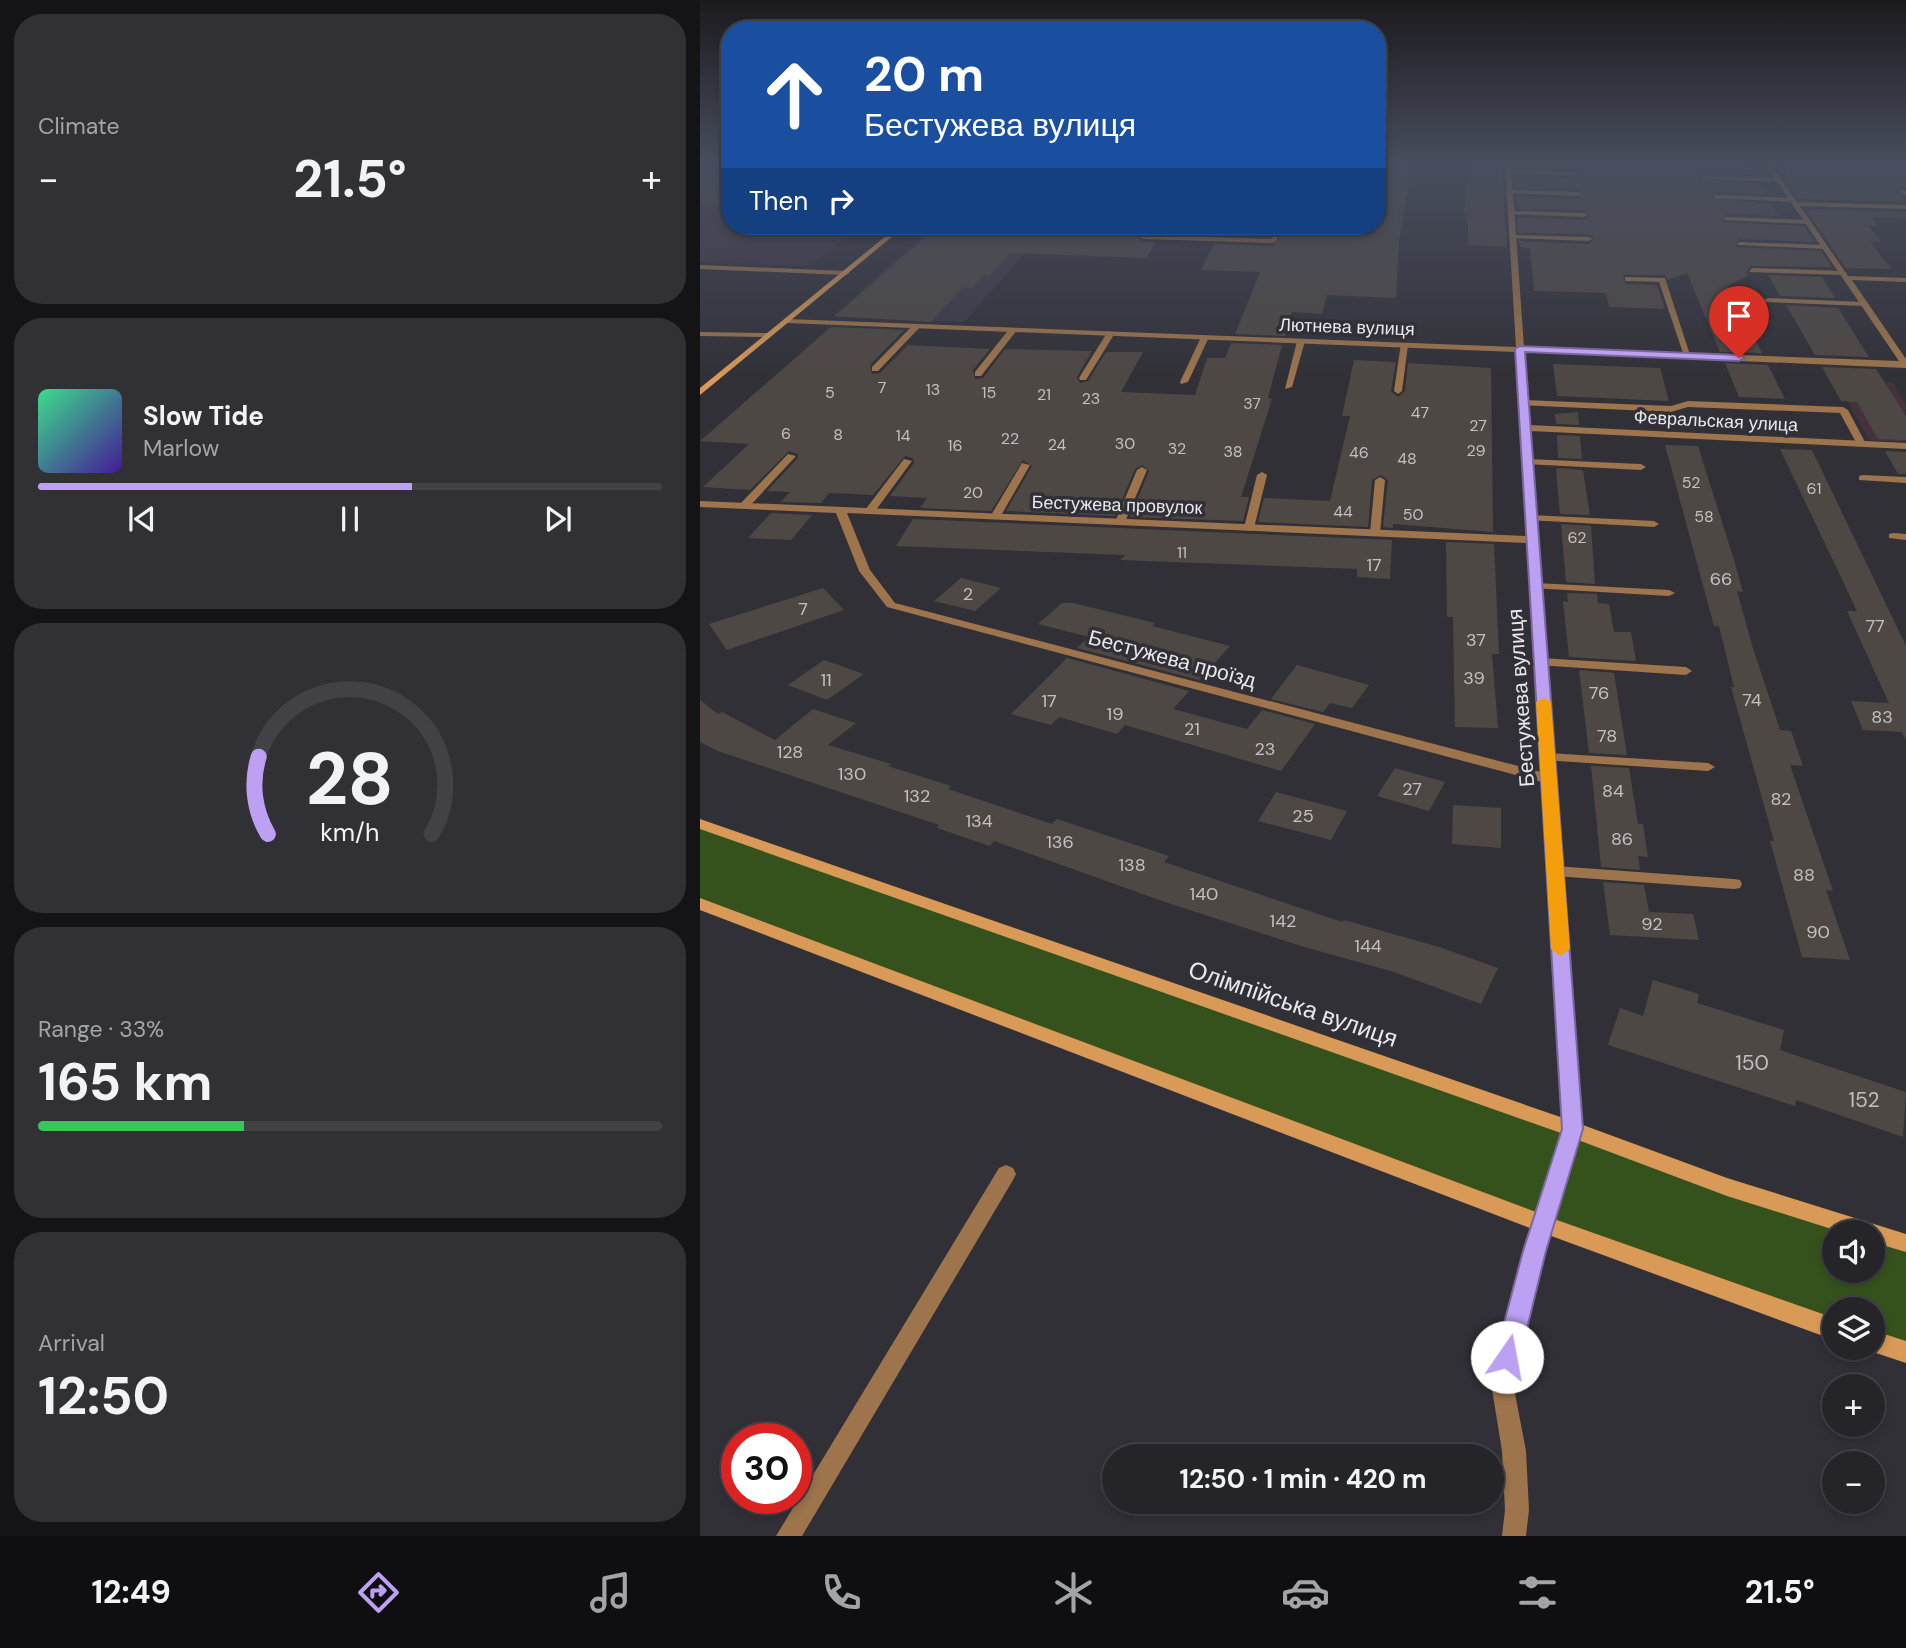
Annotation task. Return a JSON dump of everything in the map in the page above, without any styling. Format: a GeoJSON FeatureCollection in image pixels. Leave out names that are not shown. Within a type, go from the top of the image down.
{"type":"FeatureCollection","features":[{"type":"Feature","properties":{"kind":"main road"},"geometry":{"type":"LineString","coordinates":[[700,393],[890,236]]}},
{"type":"Feature","properties":{"kind":"main road","name":"Олімпійська вулиця"},"geometry":{"type":"LineString","coordinates":[[700,824],[1572,1129],[1727,1187],[1833,1220]]}},
{"type":"Feature","properties":{"kind":"main road"},"geometry":{"type":"LineString","coordinates":[[700,904],[1542,1224],[1822,1325]]}},
{"type":"Feature","properties":{"kind":"main road","name":"Бестужева вулиця"},"geometry":{"type":"LineString","coordinates":[[1542,1224],[1572,1129]]}},
{"type":"Feature","properties":{"kind":"main road","name":"Олімпійська вулиця"},"geometry":{"type":"LineString","coordinates":[[1885,1236],[1906,1242]]}},
{"type":"Feature","properties":{"kind":"main road"},"geometry":{"type":"LineString","coordinates":[[1885,1345],[1906,1352]]}},
{"type":"Feature","properties":{"kind":"street"},"geometry":{"type":"LineString","coordinates":[[1144,236],[1273,241],[1275,236]]}},
{"type":"Feature","properties":{"kind":"street"},"geometry":{"type":"LineString","coordinates":[[1817,236],[1905,362]]}},
{"type":"Feature","properties":{"kind":"street"},"geometry":{"type":"LineString","coordinates":[[1513,237],[1589,239]]}},
{"type":"Feature","properties":{"kind":"street","name":"Бестужева вулиця"},"geometry":{"type":"LineString","coordinates":[[1513,237],[1572,1129]]}},
{"type":"Feature","properties":{"kind":"street"},"geometry":{"type":"LineString","coordinates":[[1739,244],[1825,247]]}},
{"type":"Feature","properties":{"kind":"street"},"geometry":{"type":"LineString","coordinates":[[700,267],[846,272]]}},
{"type":"Feature","properties":{"kind":"street"},"geometry":{"type":"LineString","coordinates":[[1752,270],[1906,280]]}},
{"type":"Feature","properties":{"kind":"street"},"geometry":{"type":"LineString","coordinates":[[1628,279],[1662,280],[1688,356]]}},
{"type":"Feature","properties":{"kind":"street"},"geometry":{"type":"LineString","coordinates":[[1768,300],[1864,304]]}},
{"type":"Feature","properties":{"kind":"street","name":"Лютнева вулиця"},"geometry":{"type":"LineString","coordinates":[[787,321],[1905,362]]}},
{"type":"Feature","properties":{"kind":"street"},"geometry":{"type":"LineString","coordinates":[[875,369],[917,326]]}},
{"type":"Feature","properties":{"kind":"street"},"geometry":{"type":"LineString","coordinates":[[978,374],[1013,330]]}},
{"type":"Feature","properties":{"kind":"street"},"geometry":{"type":"LineString","coordinates":[[700,334],[768,335]]}},
{"type":"Feature","properties":{"kind":"street"},"geometry":{"type":"LineString","coordinates":[[1083,378],[1111,334]]}},
{"type":"Feature","properties":{"kind":"street"},"geometry":{"type":"LineString","coordinates":[[1184,382],[1205,337]]}},
{"type":"Feature","properties":{"kind":"street"},"geometry":{"type":"LineString","coordinates":[[1288,387],[1301,341]]}},
{"type":"Feature","properties":{"kind":"street"},"geometry":{"type":"LineString","coordinates":[[1398,391],[1404,345]]}},
{"type":"Feature","properties":{"kind":"street"},"geometry":{"type":"LineString","coordinates":[[1524,403],[1671,409],[1688,404],[1843,410],[1861,444]]}},
{"type":"Feature","properties":{"kind":"street","name":"Февральская улица"},"geometry":{"type":"LineString","coordinates":[[1525,428],[1906,446]]}},
{"type":"Feature","properties":{"kind":"street"},"geometry":{"type":"LineString","coordinates":[[744,506],[791,456]]}},
{"type":"Feature","properties":{"kind":"street"},"geometry":{"type":"LineString","coordinates":[[869,512],[907,461]]}},
{"type":"Feature","properties":{"kind":"street"},"geometry":{"type":"LineString","coordinates":[[1528,462],[1641,467]]}},
{"type":"Feature","properties":{"kind":"street"},"geometry":{"type":"LineString","coordinates":[[995,517],[1025,465]]}},
{"type":"Feature","properties":{"kind":"street"},"geometry":{"type":"LineString","coordinates":[[1120,522],[1142,470]]}},
{"type":"Feature","properties":{"kind":"street"},"geometry":{"type":"LineString","coordinates":[[1249,528],[1262,475]]}},
{"type":"Feature","properties":{"kind":"street"},"geometry":{"type":"LineString","coordinates":[[1863,478],[1906,480]]}},
{"type":"Feature","properties":{"kind":"street"},"geometry":{"type":"LineString","coordinates":[[1375,533],[1380,480]]}},
{"type":"Feature","properties":{"kind":"street","name":"Бестужева провулок"},"geometry":{"type":"LineString","coordinates":[[700,504],[1533,540]]}},
{"type":"Feature","properties":{"kind":"street","name":"Бестужева проїзд"},"geometry":{"type":"LineString","coordinates":[[840,510],[865,571],[891,605],[1549,779]]}},
{"type":"Feature","properties":{"kind":"street"},"geometry":{"type":"LineString","coordinates":[[1531,518],[1654,524]]}},
{"type":"Feature","properties":{"kind":"street"},"geometry":{"type":"LineString","coordinates":[[1893,536],[1906,537]]}},
{"type":"Feature","properties":{"kind":"street"},"geometry":{"type":"LineString","coordinates":[[1536,586],[1669,593]]}},
{"type":"Feature","properties":{"kind":"street"},"geometry":{"type":"LineString","coordinates":[[1541,662],[1686,671]]}},
{"type":"Feature","properties":{"kind":"street"},"geometry":{"type":"LineString","coordinates":[[1548,757],[1708,767]]}},
{"type":"Feature","properties":{"kind":"street"},"geometry":{"type":"LineString","coordinates":[[1555,871],[1734,884]]}},
{"type":"Feature","properties":{"kind":"street"},"geometry":{"type":"LineString","coordinates":[[788,1536],[1006,1174]]}},
{"type":"Feature","properties":{"kind":"street"},"geometry":{"type":"LineString","coordinates":[[1514,1536],[1517,1510],[1514,1451],[1502,1383],[1512,1331],[1542,1224]]}},
{"type":"Feature","properties":{"kind":"shaded area"},"geometry":{"type":"Polygon","coordinates":[[[700,236],[848,236],[809,266],[700,262],[700,236]]]}},
{"type":"Feature","properties":{"kind":"shaded area"},"geometry":{"type":"Polygon","coordinates":[[[924,236],[1040,236],[964,322],[832,317],[924,236]]]}},
{"type":"Feature","properties":{"kind":"shaded area"},"geometry":{"type":"Polygon","coordinates":[[[1835,379],[1892,382],[1906,404],[1906,442],[1869,440],[1835,379]]]}},
{"type":"Feature","properties":{"kind":"green space"},"geometry":{"type":"Polygon","coordinates":[[[700,824],[1836,1220],[1822,1220],[1822,1283],[1885,1283],[1885,1237],[1906,1243],[1906,1352],[1885,1345],[1885,1297],[1822,1297],[1822,1325],[700,904],[700,824]]]}},
{"type":"Feature","properties":{"kind":"building"},"geometry":{"type":"Polygon","coordinates":[[[928,236],[1138,236],[1143,242],[1156,242],[1146,258],[1010,253],[990,276],[984,275],[972,288],[963,287],[931,322],[835,316],[928,236]]]}},
{"type":"Feature","properties":{"kind":"building"},"geometry":{"type":"Polygon","coordinates":[[[1281,236],[1400,236],[1396,298],[1327,295],[1322,314],[1292,312],[1285,336],[1235,334],[1260,272],[1201,270],[1214,244],[1273,246],[1281,236]]]}},
{"type":"Feature","properties":{"kind":"building"},"geometry":{"type":"Polygon","coordinates":[[[1468,236],[1506,236],[1507,247],[1468,245],[1468,236]]]}},
{"type":"Feature","properties":{"kind":"building"},"geometry":{"type":"Polygon","coordinates":[[[1591,236],[1811,236],[1815,242],[1739,239],[1735,247],[1821,251],[1832,267],[1750,266],[1746,272],[1749,275],[1728,286],[1762,353],[1720,352],[1687,273],[1668,280],[1665,275],[1623,275],[1625,284],[1657,285],[1665,309],[1609,307],[1606,293],[1534,291],[1530,248],[1520,247],[1519,241],[1589,244],[1594,238],[1591,236]]]}},
{"type":"Feature","properties":{"kind":"building"},"geometry":{"type":"Polygon","coordinates":[[[1824,236],[1876,236],[1881,242],[1870,242],[1891,269],[1846,268],[1824,236]]]}},
{"type":"Feature","properties":{"kind":"building"},"geometry":{"type":"Polygon","coordinates":[[[1768,275],[1822,277],[1835,298],[1780,296],[1768,275]]]}},
{"type":"Feature","properties":{"kind":"building"},"geometry":{"type":"Polygon","coordinates":[[[1786,305],[1838,308],[1869,357],[1815,355],[1786,305]]]}},
{"type":"Feature","properties":{"kind":"building"},"geometry":{"type":"Polygon","coordinates":[[[831,327],[904,330],[870,365],[872,374],[880,373],[908,345],[990,349],[973,370],[975,379],[983,378],[1005,349],[1092,351],[1077,377],[1080,383],[1088,381],[1106,352],[1143,352],[1121,392],[1195,395],[1207,358],[1225,358],[1231,343],[1282,345],[1268,398],[1272,399],[1241,497],[1249,497],[1243,521],[1130,517],[1149,471],[1143,465],[1135,469],[1115,516],[1006,511],[1032,466],[1023,460],[991,511],[920,508],[927,498],[890,496],[914,463],[913,458],[905,456],[873,495],[829,493],[821,503],[781,502],[790,492],[767,491],[798,458],[798,454],[789,451],[750,490],[703,487],[749,444],[700,441],[831,327]]]}},
{"type":"Feature","properties":{"kind":"building"},"geometry":{"type":"Polygon","coordinates":[[[1354,360],[1396,362],[1391,391],[1398,397],[1405,391],[1408,363],[1491,368],[1493,532],[1393,524],[1393,528],[1383,527],[1388,480],[1381,475],[1372,480],[1368,527],[1258,522],[1264,498],[1330,501],[1350,416],[1342,416],[1354,360]]]}},
{"type":"Feature","properties":{"kind":"building"},"geometry":{"type":"Polygon","coordinates":[[[1725,363],[1768,365],[1785,399],[1739,397],[1725,363]]]}},
{"type":"Feature","properties":{"kind":"building"},"geometry":{"type":"Polygon","coordinates":[[[1553,364],[1660,368],[1669,401],[1557,396],[1553,364]]]}},
{"type":"Feature","properties":{"kind":"building"},"geometry":{"type":"Polygon","coordinates":[[[1822,367],[1876,369],[1906,416],[1906,440],[1878,439],[1857,402],[1841,401],[1822,367]]]}},
{"type":"Feature","properties":{"kind":"building"},"geometry":{"type":"Polygon","coordinates":[[[1578,412],[1579,425],[1556,424],[1555,414],[1578,412]]]}},
{"type":"Feature","properties":{"kind":"building"},"geometry":{"type":"Polygon","coordinates":[[[1557,435],[1580,436],[1582,459],[1558,458],[1557,435]]]}},
{"type":"Feature","properties":{"kind":"building"},"geometry":{"type":"Polygon","coordinates":[[[1665,445],[1698,446],[1743,592],[1737,591],[1752,645],[1780,730],[1791,731],[1803,766],[1790,765],[1833,891],[1826,890],[1850,960],[1802,957],[1770,841],[1774,841],[1731,687],[1734,687],[1719,626],[1714,626],[1665,445]]]}},
{"type":"Feature","properties":{"kind":"building"},"geometry":{"type":"Polygon","coordinates":[[[1780,449],[1812,450],[1906,646],[1906,740],[1902,732],[1863,730],[1851,701],[1889,703],[1847,611],[1857,611],[1780,449]]]}},
{"type":"Feature","properties":{"kind":"building"},"geometry":{"type":"Polygon","coordinates":[[[1885,451],[1906,452],[1906,474],[1898,474],[1885,451]]]}},
{"type":"Feature","properties":{"kind":"building"},"geometry":{"type":"Polygon","coordinates":[[[1558,468],[1583,470],[1590,515],[1560,514],[1558,468]]]}},
{"type":"Feature","properties":{"kind":"building"},"geometry":{"type":"Polygon","coordinates":[[[771,513],[812,515],[791,540],[748,538],[771,513]]]}},
{"type":"Feature","properties":{"kind":"building"},"geometry":{"type":"Polygon","coordinates":[[[913,519],[1392,540],[1390,579],[1357,577],[1357,569],[1120,560],[1125,555],[896,546],[913,519]]]}},
{"type":"Feature","properties":{"kind":"building"},"geometry":{"type":"Polygon","coordinates":[[[1561,524],[1591,526],[1595,584],[1566,582],[1561,524]]]}},
{"type":"Feature","properties":{"kind":"building"},"geometry":{"type":"Polygon","coordinates":[[[1446,542],[1494,544],[1499,654],[1492,654],[1498,728],[1455,727],[1453,617],[1447,617],[1446,542]]]}},
{"type":"Feature","properties":{"kind":"building"},"geometry":{"type":"Polygon","coordinates":[[[961,578],[1001,588],[975,611],[934,601],[961,578]]]}},
{"type":"Feature","properties":{"kind":"building"},"geometry":{"type":"Polygon","coordinates":[[[823,588],[844,610],[727,650],[709,624],[823,588]]]}},
{"type":"Feature","properties":{"kind":"building"},"geometry":{"type":"Polygon","coordinates":[[[1567,593],[1597,594],[1598,603],[1609,604],[1614,632],[1631,632],[1636,661],[1569,657],[1563,601],[1568,602],[1567,593]]]}},
{"type":"Feature","properties":{"kind":"building"},"geometry":{"type":"Polygon","coordinates":[[[1062,603],[1073,603],[1155,623],[1152,626],[1230,646],[1199,680],[1077,648],[1089,637],[1038,624],[1062,603]]]}},
{"type":"Feature","properties":{"kind":"building"},"geometry":{"type":"Polygon","coordinates":[[[1067,658],[1189,691],[1173,709],[1247,729],[1262,710],[1315,724],[1281,771],[1125,725],[1117,734],[1059,717],[1051,725],[1011,714],[1067,658]]]}},
{"type":"Feature","properties":{"kind":"building"},"geometry":{"type":"Polygon","coordinates":[[[824,660],[864,674],[827,700],[788,685],[824,660]]]}},
{"type":"Feature","properties":{"kind":"building"},"geometry":{"type":"Polygon","coordinates":[[[1297,665],[1369,685],[1352,708],[1330,703],[1323,712],[1271,699],[1297,665]]]}},
{"type":"Feature","properties":{"kind":"building"},"geometry":{"type":"Polygon","coordinates":[[[1579,670],[1614,673],[1627,755],[1589,753],[1579,670]]]}},
{"type":"Feature","properties":{"kind":"building"},"geometry":{"type":"Polygon","coordinates":[[[700,700],[718,714],[722,712],[775,740],[813,709],[856,723],[828,745],[891,764],[888,766],[951,786],[948,789],[1052,824],[1057,819],[1169,856],[1164,862],[1342,922],[1344,920],[1439,947],[1498,968],[1481,1004],[1394,972],[1301,946],[1165,902],[994,841],[990,846],[937,828],[939,825],[718,751],[700,742],[700,700]]]}},
{"type":"Feature","properties":{"kind":"building"},"geometry":{"type":"Polygon","coordinates":[[[1591,766],[1629,768],[1638,824],[1643,824],[1648,857],[1638,856],[1640,870],[1601,867],[1591,766]]]}},
{"type":"Feature","properties":{"kind":"building"},"geometry":{"type":"Polygon","coordinates":[[[1395,768],[1445,782],[1429,811],[1377,796],[1395,768]]]}},
{"type":"Feature","properties":{"kind":"building"},"geometry":{"type":"Polygon","coordinates":[[[1276,792],[1347,811],[1331,840],[1258,821],[1276,792]]]}},
{"type":"Feature","properties":{"kind":"building"},"geometry":{"type":"Polygon","coordinates":[[[1453,805],[1501,808],[1501,848],[1452,844],[1453,805]]]}},
{"type":"Feature","properties":{"kind":"building"},"geometry":{"type":"Polygon","coordinates":[[[1603,882],[1644,885],[1649,912],[1693,914],[1699,940],[1610,935],[1603,882]]]}},
{"type":"Feature","properties":{"kind":"building"},"geometry":{"type":"Polygon","coordinates":[[[1653,980],[1699,994],[1697,1003],[1784,1030],[1780,1050],[1906,1092],[1903,1137],[1796,1100],[1795,1106],[1608,1045],[1620,1008],[1643,1016],[1653,980]]]}},
{"type":"Feature","properties":{"kind":"slow traffic"},"geometry":{"type":"LineString","coordinates":[[1544,702],[1560,949]]}},
{"type":"Feature","properties":{"kind":"route"},"geometry":{"type":"LineString","coordinates":[[1507,1357],[1542,1224],[1572,1129],[1520,349],[1739,358]]}}]}
